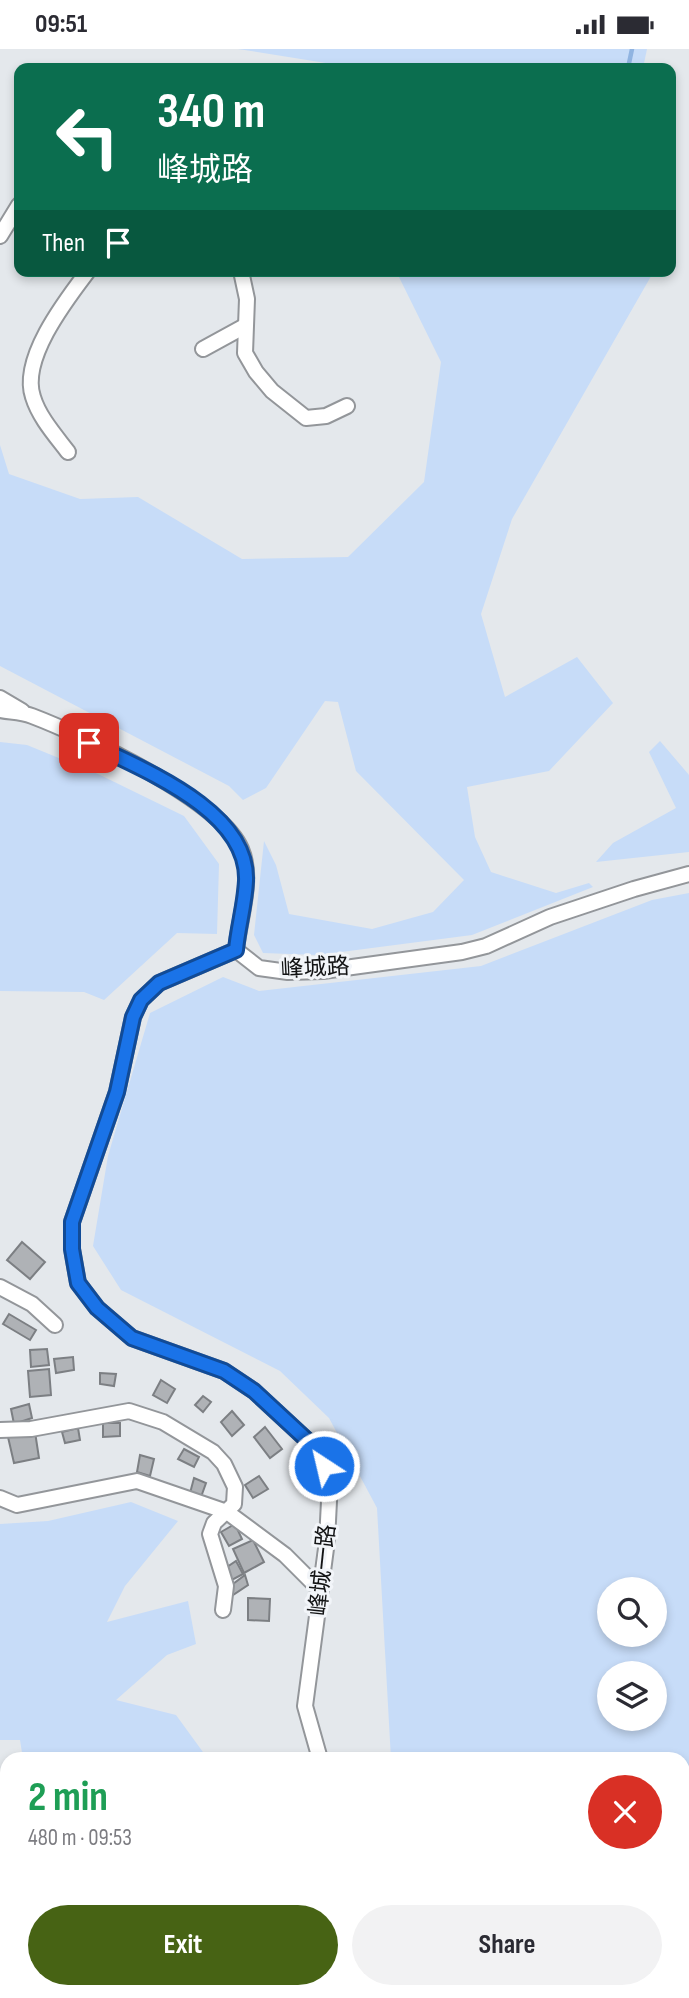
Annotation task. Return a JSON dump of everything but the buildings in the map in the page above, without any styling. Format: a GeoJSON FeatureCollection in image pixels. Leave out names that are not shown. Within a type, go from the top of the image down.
{"type":"FeatureCollection","features":[{"type":"Feature","properties":{"kind":"street"},"geometry":{"type":"LineString","coordinates":[[0,236],[14,213]]}},
{"type":"Feature","properties":{"kind":"street"},"geometry":{"type":"LineString","coordinates":[[68,451],[44,419],[32,396],[29,371],[66,299],[83,277]]}},
{"type":"Feature","properties":{"kind":"street"},"geometry":{"type":"LineString","coordinates":[[242,277],[247,299],[245,353],[272,391],[306,418],[326,416],[347,406]]}},
{"type":"Feature","properties":{"kind":"street"},"geometry":{"type":"LineString","coordinates":[[203,349],[245,326]]}},
{"type":"Feature","properties":{"kind":"street"},"geometry":{"type":"LineString","coordinates":[[0,698],[29,715],[163,780],[217,817],[241,849],[246,880],[236,950]]}},
{"type":"Feature","properties":{"kind":"street"},"geometry":{"type":"LineString","coordinates":[[0,710],[29,715]]}},
{"type":"Feature","properties":{"kind":"street","name":"峰城路"},"geometry":{"type":"LineString","coordinates":[[236,950],[259,968],[288,972],[323,971],[462,952],[486,946],[550,917],[689,874]]}},
{"type":"Feature","properties":{"kind":"street","name":"峰城一路"},"geometry":{"type":"LineString","coordinates":[[236,950],[159,983],[141,1000],[133,1017],[117,1092],[72,1222],[72,1249],[78,1283],[97,1308],[132,1338],[224,1371],[254,1391],[308,1441],[324,1466],[329,1501],[321,1591],[305,1706],[318,1752]]}},
{"type":"Feature","properties":{"kind":"street"},"geometry":{"type":"LineString","coordinates":[[0,1287],[32,1304],[55,1325]]}},
{"type":"Feature","properties":{"kind":"street"},"geometry":{"type":"LineString","coordinates":[[0,1430],[31,1429],[100,1414],[129,1411],[163,1422],[213,1452],[224,1464],[235,1487],[234,1504],[214,1523],[210,1534],[226,1586],[223,1610]]}},
{"type":"Feature","properties":{"kind":"street"},"geometry":{"type":"LineString","coordinates":[[0,1498],[17,1505],[137,1481],[227,1512],[285,1555],[321,1591]]}},
{"type":"Feature","properties":{"kind":"shaded area"},"geometry":{"type":"Polygon","coordinates":[[[238,49],[647,49],[644,63],[326,63],[238,49]]]}},
{"type":"Feature","properties":{"kind":"shaded area"},"geometry":{"type":"Polygon","coordinates":[[[399,277],[651,277],[512,519],[481,614],[505,697],[577,657],[613,703],[549,771],[467,787],[475,837],[491,872],[556,893],[589,883],[593,887],[472,935],[318,955],[263,953],[254,935],[264,841],[276,865],[289,914],[372,929],[433,912],[464,880],[356,771],[338,702],[325,701],[266,788],[243,800],[229,786],[0,666],[0,445],[9,474],[80,499],[138,497],[242,559],[348,557],[424,482],[441,362],[399,277]]]}},
{"type":"Feature","properties":{"kind":"shaded area"},"geometry":{"type":"Polygon","coordinates":[[[660,741],[689,775],[689,852],[596,862],[613,843],[676,808],[649,752],[660,741]]]}},
{"type":"Feature","properties":{"kind":"shaded area"},"geometry":{"type":"Polygon","coordinates":[[[0,742],[27,745],[98,774],[184,816],[219,864],[217,934],[177,933],[104,1000],[84,992],[0,991],[0,742]]]}},
{"type":"Feature","properties":{"kind":"shaded area"},"geometry":{"type":"Polygon","coordinates":[[[689,893],[689,1752],[391,1752],[377,1508],[329,1418],[280,1371],[121,1290],[93,1246],[108,1156],[150,1013],[223,977],[259,991],[481,966],[652,900],[689,893]]]}},
{"type":"Feature","properties":{"kind":"shaded area"},"geometry":{"type":"Polygon","coordinates":[[[131,1502],[178,1521],[125,1586],[107,1622],[188,1601],[196,1644],[167,1655],[116,1700],[176,1715],[203,1752],[22,1752],[20,1740],[0,1740],[0,1524],[48,1521],[131,1502]]]}},
{"type":"Feature","properties":{"kind":"waterway"},"geometry":{"type":"LineString","coordinates":[[629,63],[632,49]]}},
{"type":"Feature","properties":{"kind":"route"},"geometry":{"type":"LineString","coordinates":[[89,743],[163,780],[217,817],[241,849],[246,880],[236,950],[159,983],[141,1000],[133,1017],[117,1092],[72,1222],[72,1249],[78,1283],[97,1308],[132,1338],[224,1371],[254,1391],[308,1441],[324,1466]]}}]}
